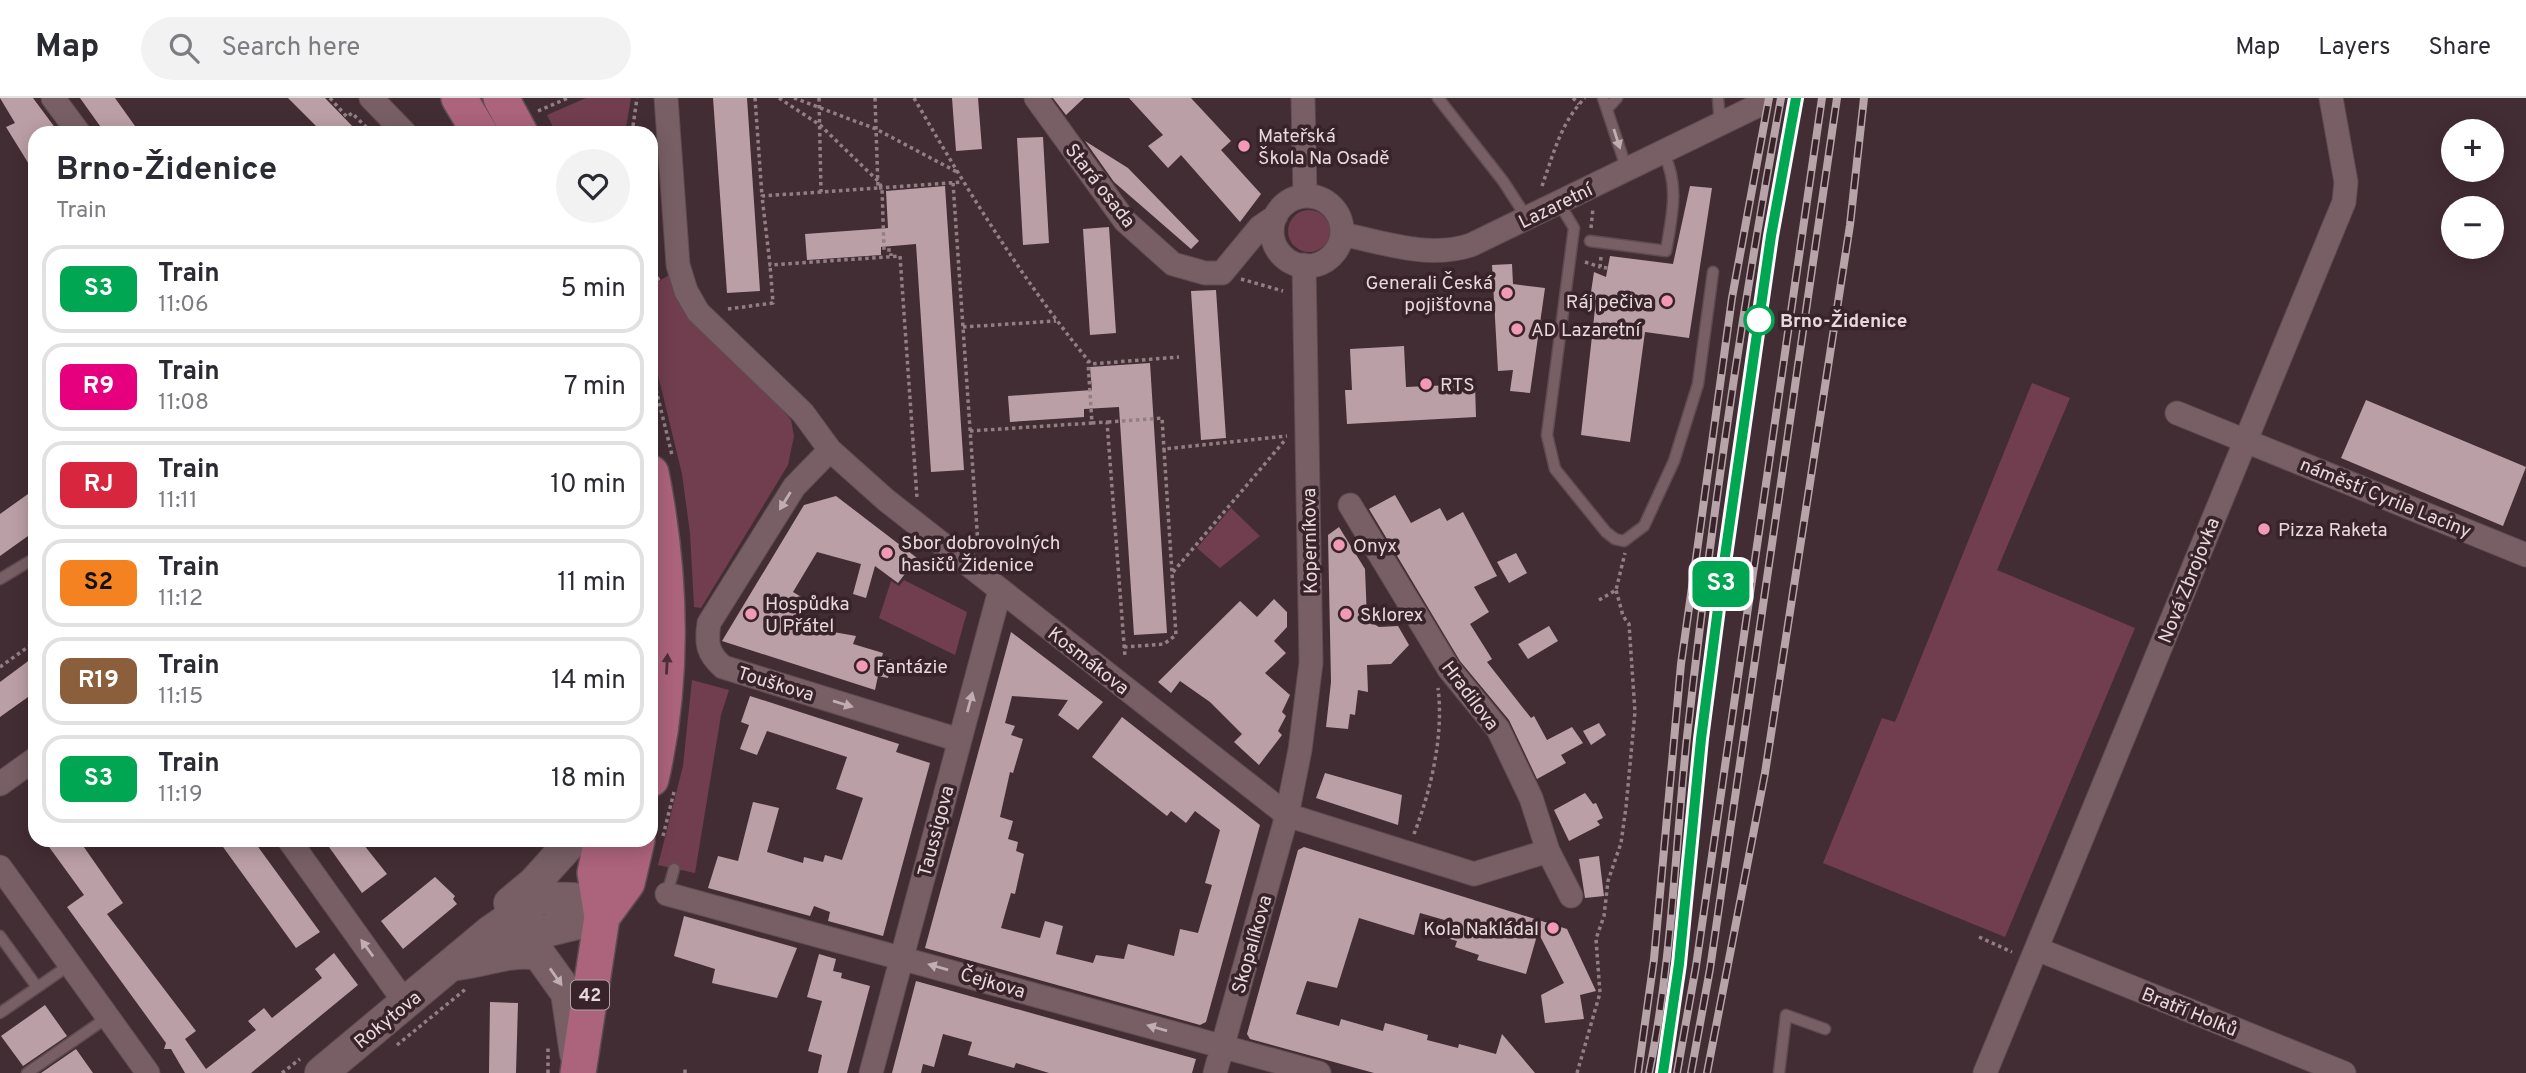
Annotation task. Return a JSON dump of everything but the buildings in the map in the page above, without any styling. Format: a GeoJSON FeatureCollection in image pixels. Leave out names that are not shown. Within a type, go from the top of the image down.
{"type":"FeatureCollection","features":[{"type":"Feature","properties":{"kind":"main road"},"geometry":{"type":"LineString","coordinates":[[459,98],[476,126]]}},
{"type":"Feature","properties":{"kind":"main road"},"geometry":{"type":"LineString","coordinates":[[501,98],[528,122]]}},
{"type":"Feature","properties":{"kind":"main road"},"geometry":{"type":"LineString","coordinates":[[658,524],[665,574],[668,646],[665,704],[658,742]]}},
{"type":"Feature","properties":{"kind":"main road"},"geometry":{"type":"LineString","coordinates":[[464,972],[461,943],[534,883],[567,847]]}},
{"type":"Feature","properties":{"kind":"main road","name":"42"},"geometry":{"type":"LineString","coordinates":[[578,1073],[602,917],[595,873],[601,847]]}},
{"type":"Feature","properties":{"kind":"main road","name":"42"},"geometry":{"type":"LineString","coordinates":[[602,917],[627,883],[635,847]]}},
{"type":"Feature","properties":{"kind":"main road"},"geometry":{"type":"LineString","coordinates":[[464,972],[519,910],[538,898],[574,900],[602,917]]}},
{"type":"Feature","properties":{"kind":"main road"},"geometry":{"type":"LineString","coordinates":[[464,972],[480,961],[506,952],[539,954],[567,993],[578,1073]]}},
{"type":"Feature","properties":{"kind":"main road","name":"Rokytova"},"geometry":{"type":"LineString","coordinates":[[321,1073],[406,1004],[464,972]]}},
{"type":"Feature","properties":{"kind":"street"},"geometry":{"type":"LineString","coordinates":[[53,98],[74,126]]}},
{"type":"Feature","properties":{"kind":"street"},"geometry":{"type":"LineString","coordinates":[[371,98],[398,126]]}},
{"type":"Feature","properties":{"kind":"street","name":"Stará osada"},"geometry":{"type":"LineString","coordinates":[[1036,98],[1125,221],[1173,264],[1205,273],[1222,273],[1260,227],[1276,216]]}},
{"type":"Feature","properties":{"kind":"street"},"geometry":{"type":"LineString","coordinates":[[1303,98],[1305,196]]}},
{"type":"Feature","properties":{"kind":"street","name":"Nová Zbrojovka"},"geometry":{"type":"LineString","coordinates":[[1992,1067],[2028,952],[2344,202],[2346,181],[2331,98]]}},
{"type":"Feature","properties":{"kind":"street","name":"Kosmákova"},"geometry":{"type":"LineString","coordinates":[[666,101],[678,265],[686,291],[698,312],[803,413],[830,450],[886,500],[1287,815],[1474,874],[1548,852]]}},
{"type":"Feature","properties":{"kind":"street","name":"Lazaretní"},"geometry":{"type":"LineString","coordinates":[[1342,234],[1427,252],[1450,252],[1527,218],[1550,196],[1627,170],[1757,106]]}},
{"type":"Feature","properties":{"kind":"street"},"geometry":{"type":"LineString","coordinates":[[1244,246],[1263,243],[1278,250],[1294,263],[1304,265],[1325,261],[1334,254],[1342,234],[1336,211],[1328,202],[1305,196],[1283,206],[1276,216],[1273,238],[1278,250]]}},
{"type":"Feature","properties":{"kind":"street","name":"Koperníkova"},"geometry":{"type":"LineString","coordinates":[[1287,815],[1300,750],[1311,663],[1304,265]]}},
{"type":"Feature","properties":{"kind":"street","name":"náměstí Cyrila Laciny"},"geometry":{"type":"LineString","coordinates":[[2177,413],[2526,555]]}},
{"type":"Feature","properties":{"kind":"street","name":"Touškova"},"geometry":{"type":"LineString","coordinates":[[830,450],[794,487],[709,623],[706,641],[711,656],[723,667],[959,740]]}},
{"type":"Feature","properties":{"kind":"street","name":"Hradilova"},"geometry":{"type":"LineString","coordinates":[[1350,505],[1449,669],[1498,729],[1531,798],[1548,852],[1571,897]]}},
{"type":"Feature","properties":{"kind":"street","name":"Taussigova"},"geometry":{"type":"LineString","coordinates":[[871,1073],[1000,590]]}},
{"type":"Feature","properties":{"kind":"street"},"geometry":{"type":"LineString","coordinates":[[0,784],[28,764]]}},
{"type":"Feature","properties":{"kind":"street","name":"Skopalíkova"},"geometry":{"type":"LineString","coordinates":[[1216,1073],[1287,815]]}},
{"type":"Feature","properties":{"kind":"street"},"geometry":{"type":"LineString","coordinates":[[294,847],[406,1004]]}},
{"type":"Feature","properties":{"kind":"street"},"geometry":{"type":"LineString","coordinates":[[0,867],[108,1017],[141,1070]]}},
{"type":"Feature","properties":{"kind":"street","name":"Čejkova"},"geometry":{"type":"LineString","coordinates":[[667,894],[1319,1073]]}},
{"type":"Feature","properties":{"kind":"street","name":"Bratří Holků"},"geometry":{"type":"LineString","coordinates":[[2028,952],[2344,1073]]}},
{"type":"Feature","properties":{"kind":"lane"},"geometry":{"type":"LineString","coordinates":[[1438,98],[1503,181],[1527,218]]}},
{"type":"Feature","properties":{"kind":"lane"},"geometry":{"type":"LineString","coordinates":[[1617,98],[1605,103],[1627,170]]}},
{"type":"Feature","properties":{"kind":"lane"},"geometry":{"type":"LineString","coordinates":[[1718,98],[1720,124]]}},
{"type":"Feature","properties":{"kind":"lane"},"geometry":{"type":"LineString","coordinates":[[1590,240],[1666,251],[1675,202],[1673,170],[1663,152]]}},
{"type":"Feature","properties":{"kind":"lane"},"geometry":{"type":"LineString","coordinates":[[1550,196],[1574,228],[1547,435],[1555,469],[1606,532],[1615,539],[1624,541],[1644,526],[1674,461],[1698,383],[1713,272]]}},
{"type":"Feature","properties":{"kind":"lane"},"geometry":{"type":"LineString","coordinates":[[0,579],[28,562]]}},
{"type":"Feature","properties":{"kind":"lane"},"geometry":{"type":"LineString","coordinates":[[667,894],[674,869]]}},
{"type":"Feature","properties":{"kind":"lane"},"geometry":{"type":"LineString","coordinates":[[0,936],[37,987]]}},
{"type":"Feature","properties":{"kind":"lane"},"geometry":{"type":"LineString","coordinates":[[0,1013],[71,964]]}},
{"type":"Feature","properties":{"kind":"lane"},"geometry":{"type":"LineString","coordinates":[[1779,1073],[1786,1015],[1825,1029]]}},
{"type":"Feature","properties":{"kind":"lane"},"geometry":{"type":"LineString","coordinates":[[27,1073],[108,1017]]}},
{"type":"Feature","properties":{"kind":"path"},"geometry":{"type":"LineString","coordinates":[[330,98],[348,117],[352,113],[365,126]]}},
{"type":"Feature","properties":{"kind":"path"},"geometry":{"type":"LineString","coordinates":[[528,122],[568,98]]}},
{"type":"Feature","properties":{"kind":"path"},"geometry":{"type":"LineString","coordinates":[[633,126],[637,98]]}},
{"type":"Feature","properties":{"kind":"path"},"geometry":{"type":"LineString","coordinates":[[728,309],[773,303],[755,98]]}},
{"type":"Feature","properties":{"kind":"path"},"geometry":{"type":"LineString","coordinates":[[779,98],[820,125],[878,181]]}},
{"type":"Feature","properties":{"kind":"path"},"geometry":{"type":"LineString","coordinates":[[794,98],[876,129],[957,173]]}},
{"type":"Feature","properties":{"kind":"path"},"geometry":{"type":"LineString","coordinates":[[819,98],[821,192]]}},
{"type":"Feature","properties":{"kind":"path"},"geometry":{"type":"LineString","coordinates":[[876,98],[878,181],[884,250],[891,250],[891,256]]}},
{"type":"Feature","properties":{"kind":"path"},"geometry":{"type":"LineString","coordinates":[[914,98],[962,182],[1030,288],[1091,364],[1179,357]]}},
{"type":"Feature","properties":{"kind":"path"},"geometry":{"type":"LineString","coordinates":[[1573,98],[1579,104]]}},
{"type":"Feature","properties":{"kind":"path"},"geometry":{"type":"LineString","coordinates":[[1550,196],[1560,132],[1585,98]]}},
{"type":"Feature","properties":{"kind":"path"},"geometry":{"type":"LineString","coordinates":[[762,196],[962,182]]}},
{"type":"Feature","properties":{"kind":"path"},"geometry":{"type":"LineString","coordinates":[[953,183],[978,544]]}},
{"type":"Feature","properties":{"kind":"path"},"geometry":{"type":"LineString","coordinates":[[1590,240],[1593,208]]}},
{"type":"Feature","properties":{"kind":"path"},"geometry":{"type":"LineString","coordinates":[[771,265],[900,256],[917,499]]}},
{"type":"Feature","properties":{"kind":"path"},"geometry":{"type":"LineString","coordinates":[[1236,277],[1283,291]]}},
{"type":"Feature","properties":{"kind":"path"},"geometry":{"type":"LineString","coordinates":[[962,327],[1056,321]]}},
{"type":"Feature","properties":{"kind":"path"},"geometry":{"type":"LineString","coordinates":[[1087,360],[1092,423]]}},
{"type":"Feature","properties":{"kind":"path"},"geometry":{"type":"LineString","coordinates":[[970,431],[1162,418],[1176,635],[1164,644],[1124,647]]}},
{"type":"Feature","properties":{"kind":"path"},"geometry":{"type":"LineString","coordinates":[[1107,422],[1125,657]]}},
{"type":"Feature","properties":{"kind":"path"},"geometry":{"type":"LineString","coordinates":[[1164,449],[1289,436],[1172,573]]}},
{"type":"Feature","properties":{"kind":"path"},"geometry":{"type":"LineString","coordinates":[[1577,1073],[1601,992],[1596,939],[1604,916],[1608,881],[1621,843],[1635,712],[1629,624],[1623,616],[1616,590],[1625,558],[1624,541]]}},
{"type":"Feature","properties":{"kind":"path"},"geometry":{"type":"LineString","coordinates":[[1599,600],[1616,590]]}},
{"type":"Feature","properties":{"kind":"path"},"geometry":{"type":"LineString","coordinates":[[0,667],[28,647]]}},
{"type":"Feature","properties":{"kind":"path"},"geometry":{"type":"LineString","coordinates":[[1407,853],[1425,807],[1432,771],[1440,704],[1436,678]]}},
{"type":"Feature","properties":{"kind":"path"},"geometry":{"type":"LineString","coordinates":[[1979,937],[2028,952]]}},
{"type":"Feature","properties":{"kind":"path"},"geometry":{"type":"LineString","coordinates":[[394,1048],[464,972]]}},
{"type":"Feature","properties":{"kind":"path"},"geometry":{"type":"LineString","coordinates":[[548,1046],[548,1073]]}},
{"type":"Feature","properties":{"kind":"path"},"geometry":{"type":"LineString","coordinates":[[685,1066],[685,1073]]}},
{"type":"Feature","properties":{"kind":"shaded area"},"geometry":{"type":"Polygon","coordinates":[[[586,98],[631,98],[626,126],[552,126],[547,115],[586,98]]]}},
{"type":"Feature","properties":{"kind":"shaded area"},"geometry":{"type":"Polygon","coordinates":[[[1309,210],[1324,216],[1330,231],[1324,246],[1309,252],[1294,246],[1288,231],[1294,216],[1309,210]]]}},
{"type":"Feature","properties":{"kind":"shaded area"},"geometry":{"type":"Polygon","coordinates":[[[669,275],[696,324],[781,408],[791,420],[794,436],[788,465],[701,608],[694,607],[690,533],[682,474],[658,375],[658,282],[669,275]]]}},
{"type":"Feature","properties":{"kind":"shaded area"},"geometry":{"type":"Polygon","coordinates":[[[2032,383],[2070,398],[1997,570],[2135,628],[2005,937],[1823,863],[1882,718],[1895,722],[2032,383]]]}},
{"type":"Feature","properties":{"kind":"shaded area"},"geometry":{"type":"Polygon","coordinates":[[[1231,508],[1260,536],[1220,568],[1197,548],[1231,508]]]}},
{"type":"Feature","properties":{"kind":"shaded area"},"geometry":{"type":"Polygon","coordinates":[[[904,580],[967,612],[955,655],[879,618],[891,581],[899,586],[904,580]]]}},
{"type":"Feature","properties":{"kind":"shaded area"},"geometry":{"type":"Polygon","coordinates":[[[692,680],[729,690],[721,715],[695,873],[658,865],[683,766],[692,680]]]}},
{"type":"Feature","properties":{"kind":"railway"},"geometry":{"type":"LineString","coordinates":[[1638,1073],[1654,959],[1681,664],[1732,298],[1769,98]]}},
{"type":"Feature","properties":{"kind":"railway"},"geometry":{"type":"LineString","coordinates":[[1649,1073],[1668,947],[1687,737],[1706,577],[1740,336],[1781,98]]}},
{"type":"Feature","properties":{"kind":"railway"},"geometry":{"type":"LineString","coordinates":[[1663,1073],[1679,964],[1701,739],[1721,578],[1771,236],[1796,98]]}},
{"type":"Feature","properties":{"kind":"railway"},"geometry":{"type":"LineString","coordinates":[[1677,1073],[1696,966],[1822,98]]}},
{"type":"Feature","properties":{"kind":"railway"},"geometry":{"type":"LineString","coordinates":[[1691,1073],[1710,969],[1837,98]]}},
{"type":"Feature","properties":{"kind":"railway"},"geometry":{"type":"LineString","coordinates":[[1707,1073],[1765,773],[1850,225],[1864,98]]}},
{"type":"Feature","properties":{"kind":"train","name":"S3"},"geometry":{"type":"LineString","coordinates":[[1663,1073],[1685,916],[1701,739],[1723,570],[1771,236],[1796,98]]}},
{"type":"Feature","properties":{"kind":"place","name":"Mateřská Škola Na Osadě"},"geometry":{"type":"Point","coordinates":[1244,146]}},
{"type":"Feature","properties":{"kind":"place","name":"Generali Česká pojišťovna"},"geometry":{"type":"Point","coordinates":[1507,293]}},
{"type":"Feature","properties":{"kind":"place","name":"Ráj pečiva"},"geometry":{"type":"Point","coordinates":[1667,301]}},
{"type":"Feature","properties":{"kind":"place","name":"Brno-Židenice"},"geometry":{"type":"Point","coordinates":[1759,320]}},
{"type":"Feature","properties":{"kind":"place","name":"AD Lazaretní"},"geometry":{"type":"Point","coordinates":[1517,329]}},
{"type":"Feature","properties":{"kind":"place","name":"RTS"},"geometry":{"type":"Point","coordinates":[1426,384]}},
{"type":"Feature","properties":{"kind":"place","name":"Pizza Raketa"},"geometry":{"type":"Point","coordinates":[2264,529]}},
{"type":"Feature","properties":{"kind":"place","name":"Onyx"},"geometry":{"type":"Point","coordinates":[1339,545]}},
{"type":"Feature","properties":{"kind":"place","name":"Sbor dobrovolných hasičů Židenice"},"geometry":{"type":"Point","coordinates":[887,553]}},
{"type":"Feature","properties":{"kind":"place","name":"Hospůdka U Přátel"},"geometry":{"type":"Point","coordinates":[751,614]}},
{"type":"Feature","properties":{"kind":"place","name":"Sklorex"},"geometry":{"type":"Point","coordinates":[1346,614]}},
{"type":"Feature","properties":{"kind":"place","name":"Fantázie"},"geometry":{"type":"Point","coordinates":[862,666]}},
{"type":"Feature","properties":{"kind":"place","name":"Kola Nakládal"},"geometry":{"type":"Point","coordinates":[1553,928]}}]}
